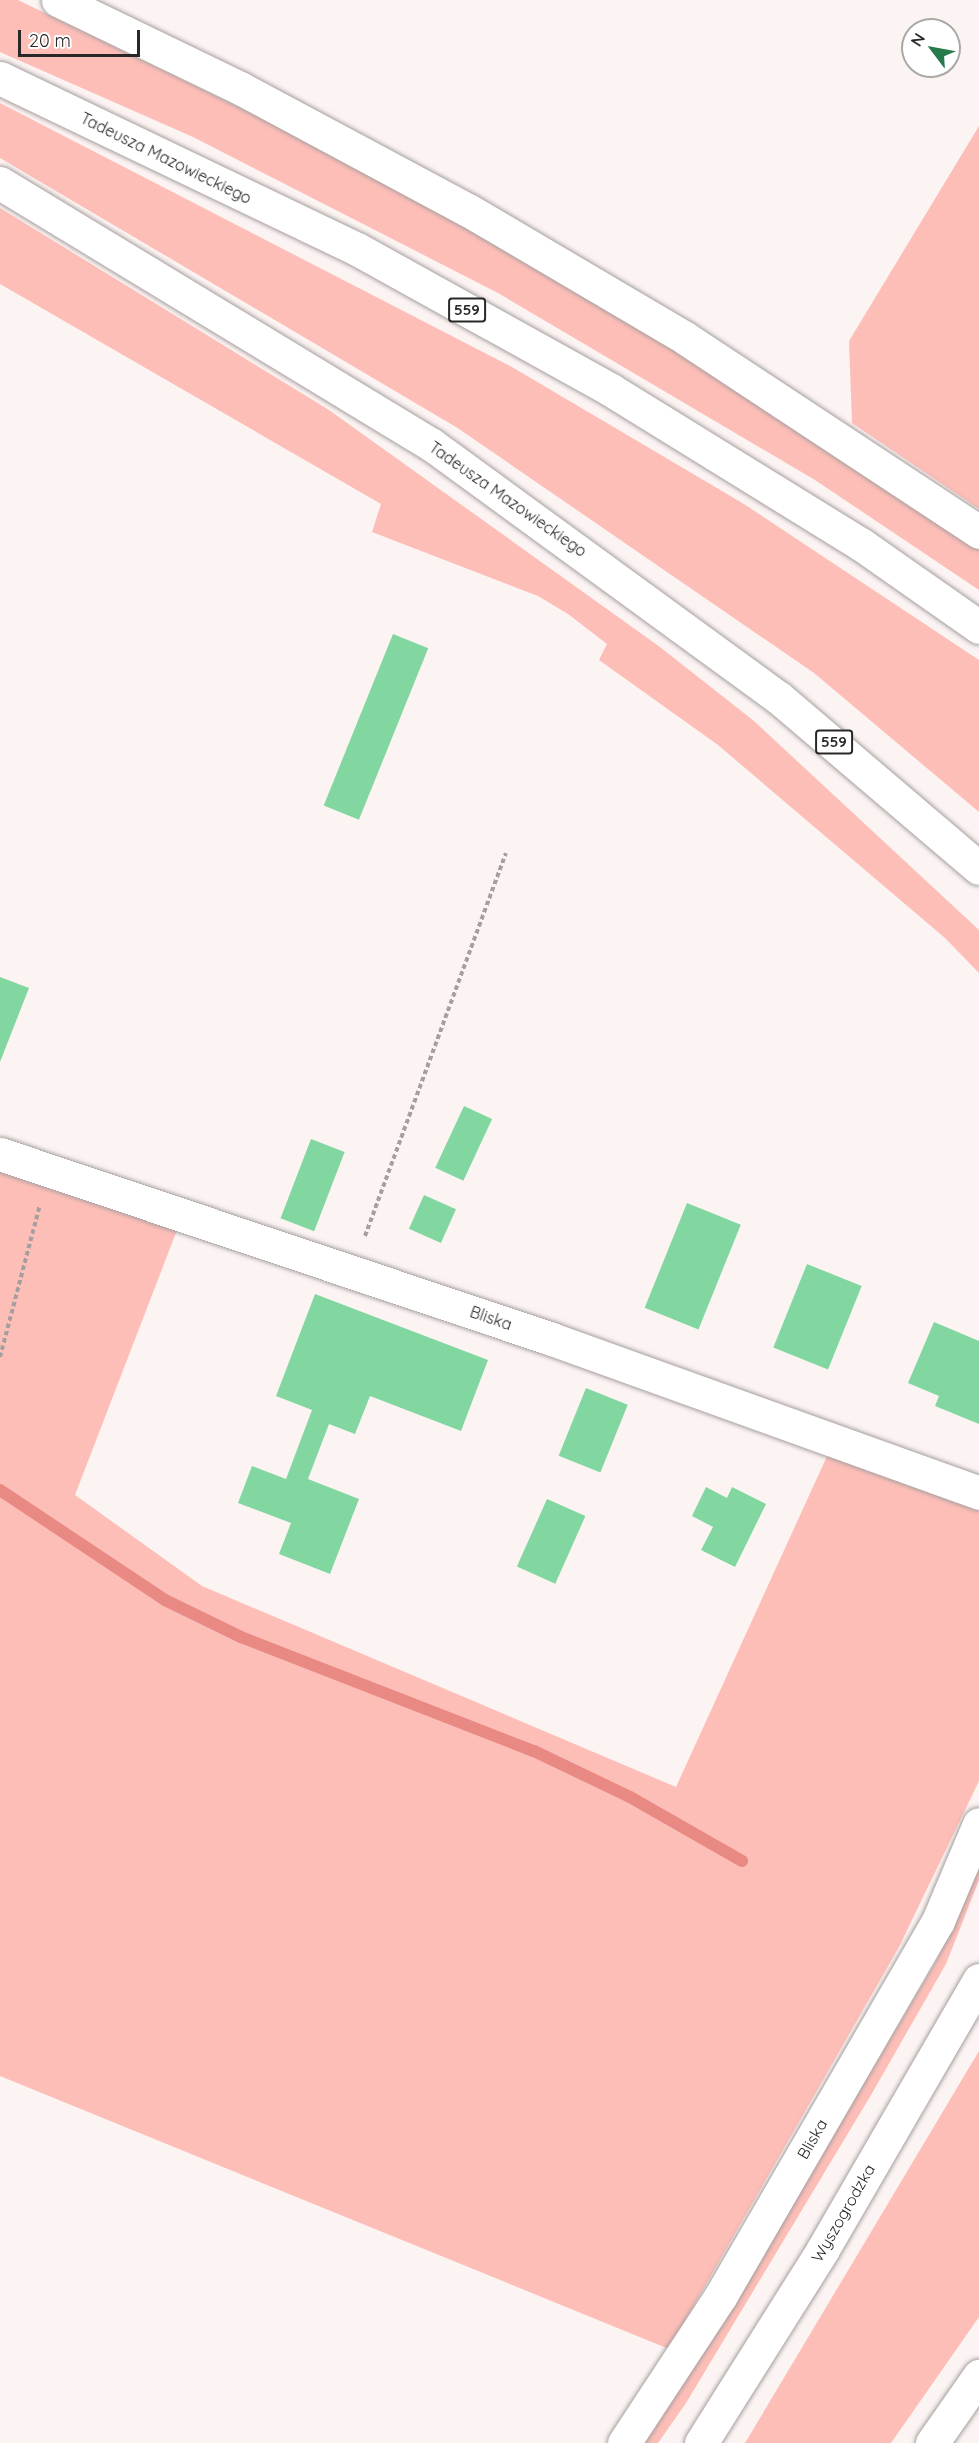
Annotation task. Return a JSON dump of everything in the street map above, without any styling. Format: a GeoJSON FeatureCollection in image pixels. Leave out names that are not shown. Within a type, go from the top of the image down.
{"type":"FeatureCollection","features":[{"type":"Feature","properties":{"kind":"main road"},"geometry":{"type":"LineString","coordinates":[[58,0],[231,83],[468,210],[685,338],[979,532]]}},
{"type":"Feature","properties":{"kind":"main road","name":"Tadeusza Mazowieckiego"},"geometry":{"type":"LineString","coordinates":[[0,78],[357,249],[611,390],[862,545],[979,627]]}},
{"type":"Feature","properties":{"kind":"main road","name":"Tadeusza Mazowieckiego"},"geometry":{"type":"LineString","coordinates":[[0,183],[432,445],[779,698],[979,868]]}},
{"type":"Feature","properties":{"kind":"main road","name":"Bliska"},"geometry":{"type":"LineString","coordinates":[[0,1154],[352,1271],[979,1493]]}},
{"type":"Feature","properties":{"kind":"main road","name":"Bliska"},"geometry":{"type":"LineString","coordinates":[[624,2443],[720,2297],[938,1921],[979,1824]]}},
{"type":"Feature","properties":{"kind":"main road","name":"Wyszogrodzka"},"geometry":{"type":"LineString","coordinates":[[701,2443],[824,2249],[979,1980]]}},
{"type":"Feature","properties":{"kind":"main road"},"geometry":{"type":"LineString","coordinates":[[932,2443],[979,2376]]}},
{"type":"Feature","properties":{"kind":"path"},"geometry":{"type":"LineString","coordinates":[[352,1271],[506,852]]}},
{"type":"Feature","properties":{"kind":"path"},"geometry":{"type":"LineString","coordinates":[[0,1357],[52,1170]]}},
{"type":"Feature","properties":{"kind":"shaded area"},"geometry":{"type":"Polygon","coordinates":[[[0,0],[18,0],[348,160],[678,352],[979,550],[979,590],[815,480],[498,293],[193,137],[0,52],[0,0]]]}},
{"type":"Feature","properties":{"kind":"shaded area"},"geometry":{"type":"Polygon","coordinates":[[[0,103],[512,367],[744,504],[979,660],[979,812],[814,673],[456,427],[0,158],[0,103]]]}},
{"type":"Feature","properties":{"kind":"shaded area"},"geometry":{"type":"Polygon","coordinates":[[[979,126],[979,509],[852,423],[849,341],[979,126]]]}},
{"type":"Feature","properties":{"kind":"shaded area"},"geometry":{"type":"Polygon","coordinates":[[[0,208],[329,410],[660,647],[754,721],[979,930],[979,973],[945,938],[718,745],[599,660],[607,644],[568,614],[538,596],[372,532],[381,504],[0,284],[0,208]]]}},
{"type":"Feature","properties":{"kind":"shaded area"},"geometry":{"type":"Polygon","coordinates":[[[0,1165],[179,1225],[75,1495],[202,1586],[676,1787],[828,1454],[979,1507],[979,1781],[899,1947],[669,2349],[0,2076],[0,1165]]]}},
{"type":"Feature","properties":{"kind":"shaded area"},"geometry":{"type":"Polygon","coordinates":[[[979,1864],[979,1880],[946,1964],[871,2095],[686,2403],[658,2443],[644,2443],[738,2297],[935,1963],[979,1864]]]}},
{"type":"Feature","properties":{"kind":"shaded area"},"geometry":{"type":"Polygon","coordinates":[[[979,2051],[979,2317],[891,2443],[745,2443],[979,2051]]]}},
{"type":"Feature","properties":{"kind":"building"},"geometry":{"type":"Polygon","coordinates":[[[393,634],[428,648],[359,820],[324,806],[393,634]]]}},
{"type":"Feature","properties":{"kind":"building"},"geometry":{"type":"Polygon","coordinates":[[[0,977],[29,988],[0,1062],[0,977]]]}},
{"type":"Feature","properties":{"kind":"building"},"geometry":{"type":"Polygon","coordinates":[[[464,1106],[492,1119],[463,1181],[435,1168],[464,1106]]]}},
{"type":"Feature","properties":{"kind":"building"},"geometry":{"type":"Polygon","coordinates":[[[311,1139],[345,1152],[314,1231],[281,1218],[311,1139]]]}},
{"type":"Feature","properties":{"kind":"building"},"geometry":{"type":"Polygon","coordinates":[[[424,1195],[456,1209],[441,1243],[409,1229],[424,1195]]]}},
{"type":"Feature","properties":{"kind":"building"},"geometry":{"type":"Polygon","coordinates":[[[687,1203],[741,1225],[698,1329],[645,1308],[687,1203]]]}},
{"type":"Feature","properties":{"kind":"building"},"geometry":{"type":"Polygon","coordinates":[[[807,1264],[862,1286],[828,1370],[773,1347],[807,1264]]]}},
{"type":"Feature","properties":{"kind":"building"},"geometry":{"type":"Polygon","coordinates":[[[315,1294],[488,1360],[461,1431],[370,1396],[355,1434],[329,1424],[308,1479],[359,1499],[330,1574],[279,1554],[291,1523],[238,1503],[252,1466],[286,1479],[312,1410],[276,1396],[315,1294]]]}},
{"type":"Feature","properties":{"kind":"building"},"geometry":{"type":"Polygon","coordinates":[[[934,1322],[979,1341],[979,1424],[935,1406],[939,1396],[908,1383],[934,1322]]]}},
{"type":"Feature","properties":{"kind":"building"},"geometry":{"type":"Polygon","coordinates":[[[586,1388],[628,1405],[600,1473],[559,1456],[586,1388]]]}},
{"type":"Feature","properties":{"kind":"building"},"geometry":{"type":"Polygon","coordinates":[[[706,1487],[727,1498],[732,1487],[766,1504],[735,1567],[701,1550],[713,1527],[692,1516],[706,1487]]]}},
{"type":"Feature","properties":{"kind":"building"},"geometry":{"type":"Polygon","coordinates":[[[547,1499],[585,1516],[555,1584],[517,1567],[547,1499]]]}},
{"type":"Feature","properties":{"kind":"waterway"},"geometry":{"type":"LineString","coordinates":[[0,1490],[165,1600],[241,1637],[534,1751],[630,1797],[742,1861]]}}]}
